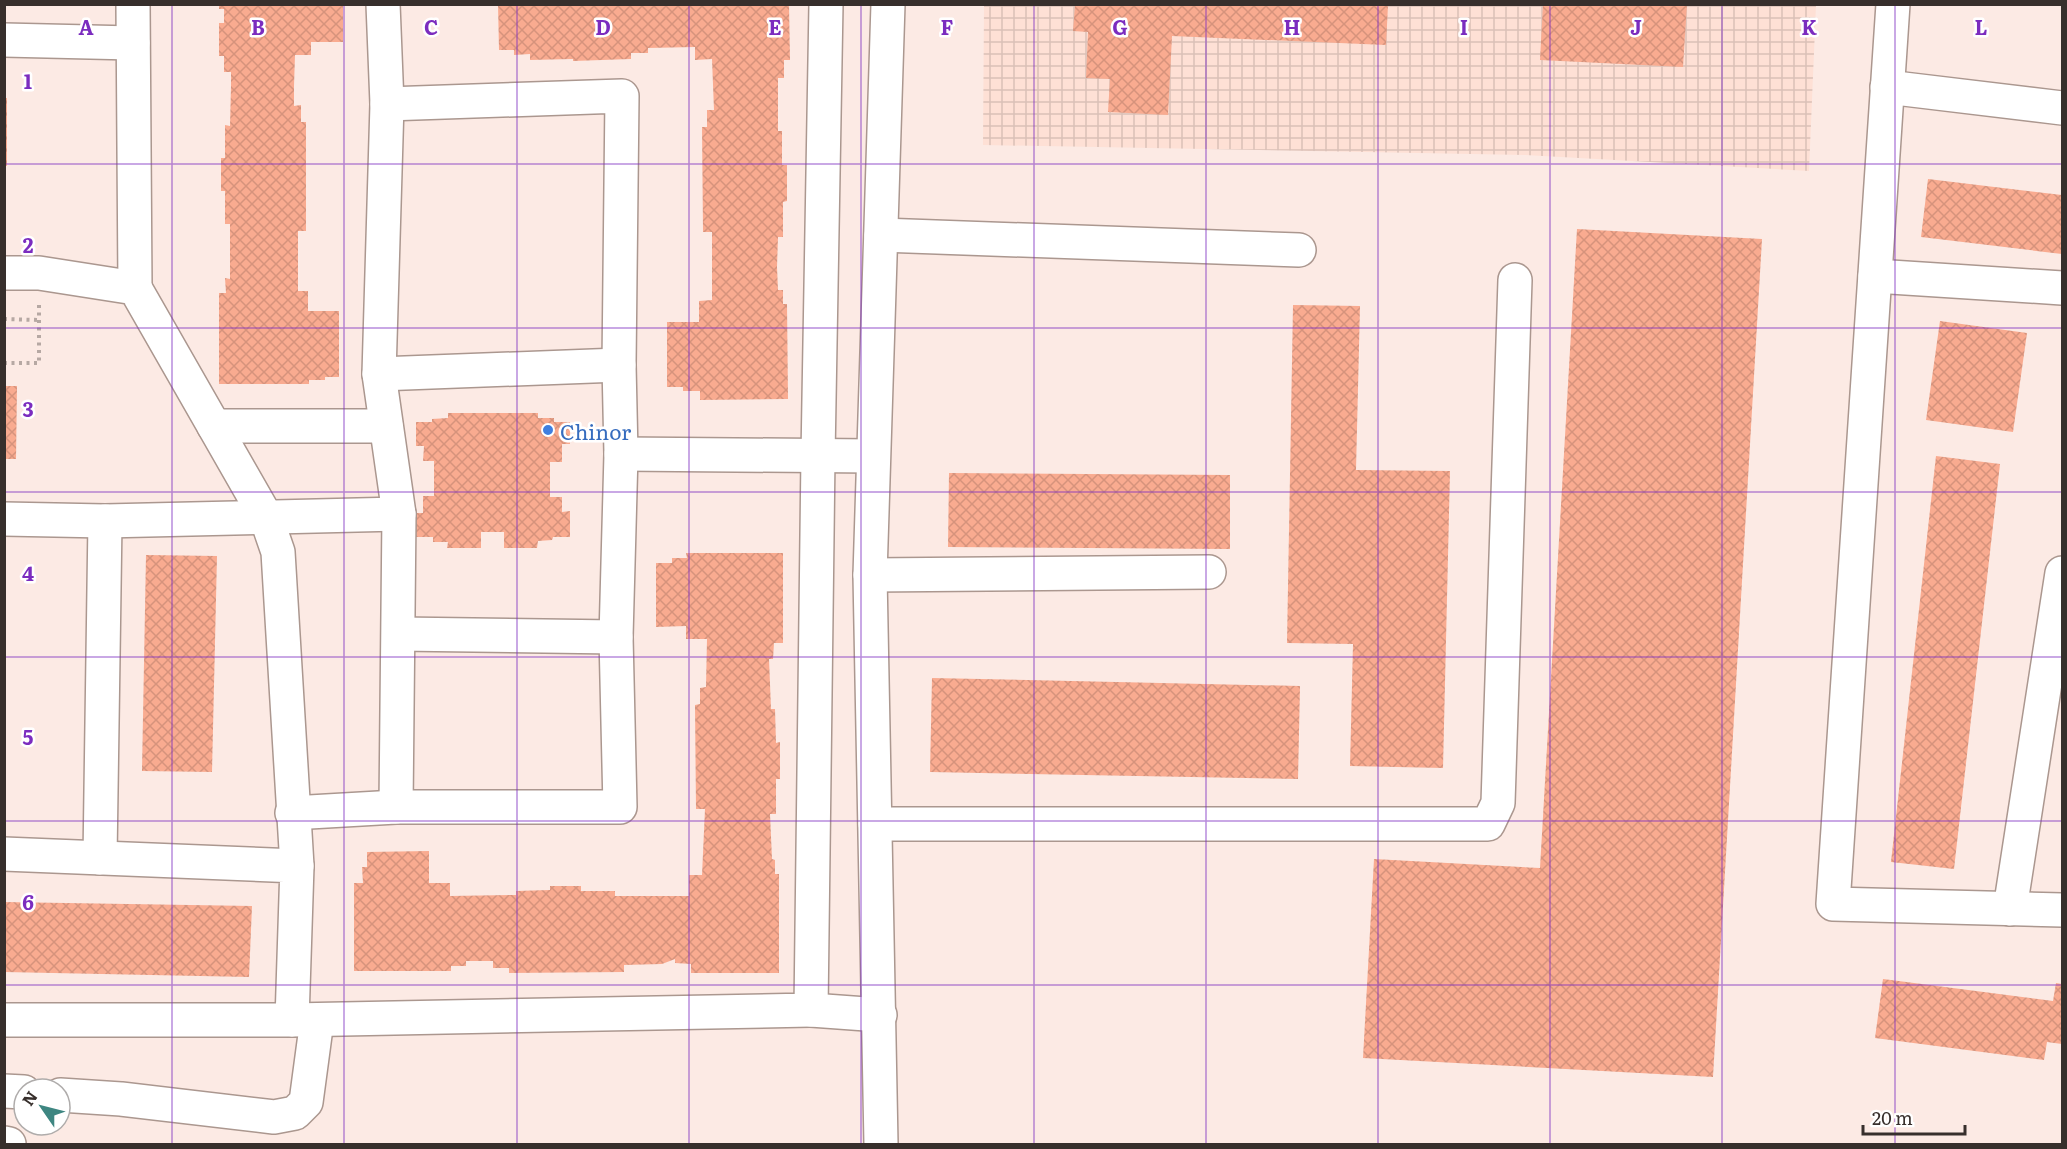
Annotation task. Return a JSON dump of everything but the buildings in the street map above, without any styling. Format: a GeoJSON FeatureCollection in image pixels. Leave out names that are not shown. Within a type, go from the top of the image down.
{"type":"FeatureCollection","features":[{"type":"Feature","properties":{"kind":"lane"},"geometry":{"type":"LineString","coordinates":[[72,1096],[121,1099],[274,1117],[295,1113],[306,1102],[297,866],[278,552],[266,517],[135,288],[134,4]]}},
{"type":"Feature","properties":{"kind":"lane"},"geometry":{"type":"LineString","coordinates":[[383,4],[387,104],[379,374],[399,514],[396,807]]}},
{"type":"Feature","properties":{"kind":"lane"},"geometry":{"type":"LineString","coordinates":[[811,1010],[826,4]]}},
{"type":"Feature","properties":{"kind":"lane"},"geometry":{"type":"LineString","coordinates":[[881,1144],[870,575],[888,4]]}},
{"type":"Feature","properties":{"kind":"lane"},"geometry":{"type":"LineString","coordinates":[[1893,4],[1833,904],[2062,910]]}},
{"type":"Feature","properties":{"kind":"lane"},"geometry":{"type":"LineString","coordinates":[[4,40],[133,44]]}},
{"type":"Feature","properties":{"kind":"lane"},"geometry":{"type":"LineString","coordinates":[[1887,87],[2062,108]]}},
{"type":"Feature","properties":{"kind":"lane"},"geometry":{"type":"LineString","coordinates":[[292,813],[396,807],[620,807],[616,637],[621,454],[619,365],[622,96],[387,104]]}},
{"type":"Feature","properties":{"kind":"lane"},"geometry":{"type":"LineString","coordinates":[[881,235],[1299,250]]}},
{"type":"Feature","properties":{"kind":"lane"},"geometry":{"type":"LineString","coordinates":[[4,273],[39,273],[135,288]]}},
{"type":"Feature","properties":{"kind":"lane"},"geometry":{"type":"LineString","coordinates":[[1875,276],[2062,288]]}},
{"type":"Feature","properties":{"kind":"lane"},"geometry":{"type":"LineString","coordinates":[[875,824],[1488,824],[1498,803],[1515,280]]}},
{"type":"Feature","properties":{"kind":"lane"},"geometry":{"type":"LineString","coordinates":[[379,374],[619,365]]}},
{"type":"Feature","properties":{"kind":"lane"},"geometry":{"type":"LineString","coordinates":[[214,426],[386,426]]}},
{"type":"Feature","properties":{"kind":"lane"},"geometry":{"type":"LineString","coordinates":[[621,454],[873,456]]}},
{"type":"Feature","properties":{"kind":"lane"},"geometry":{"type":"LineString","coordinates":[[4,519],[105,521],[399,514]]}},
{"type":"Feature","properties":{"kind":"lane"},"geometry":{"type":"LineString","coordinates":[[100,858],[105,521]]}},
{"type":"Feature","properties":{"kind":"lane"},"geometry":{"type":"LineString","coordinates":[[870,575],[1209,572]]}},
{"type":"Feature","properties":{"kind":"lane"},"geometry":{"type":"LineString","coordinates":[[2010,909],[2062,573]]}},
{"type":"Feature","properties":{"kind":"lane"},"geometry":{"type":"LineString","coordinates":[[399,634],[616,637]]}},
{"type":"Feature","properties":{"kind":"lane"},"geometry":{"type":"LineString","coordinates":[[4,854],[297,866]]}},
{"type":"Feature","properties":{"kind":"lane"},"geometry":{"type":"LineString","coordinates":[[4,1020],[304,1020],[811,1010],[880,1015]]}},
{"type":"Feature","properties":{"kind":"lane"},"geometry":{"type":"LineString","coordinates":[[4,1143],[9,1144]]}},
{"type":"Feature","properties":{"kind":"path"},"geometry":{"type":"LineString","coordinates":[[4,363],[39,363],[39,273]]}},
{"type":"Feature","properties":{"kind":"path"},"geometry":{"type":"LineString","coordinates":[[4,319],[39,320]]}},
{"type":"Feature","properties":{"kind":"shaded area"},"geometry":{"type":"Polygon","coordinates":[[[984,5],[1816,5],[1809,171],[1525,155],[983,145],[984,5]]]}},
{"type":"Feature","properties":{"kind":"place","name":"Chinor"},"geometry":{"type":"Point","coordinates":[548,430]}}]}
